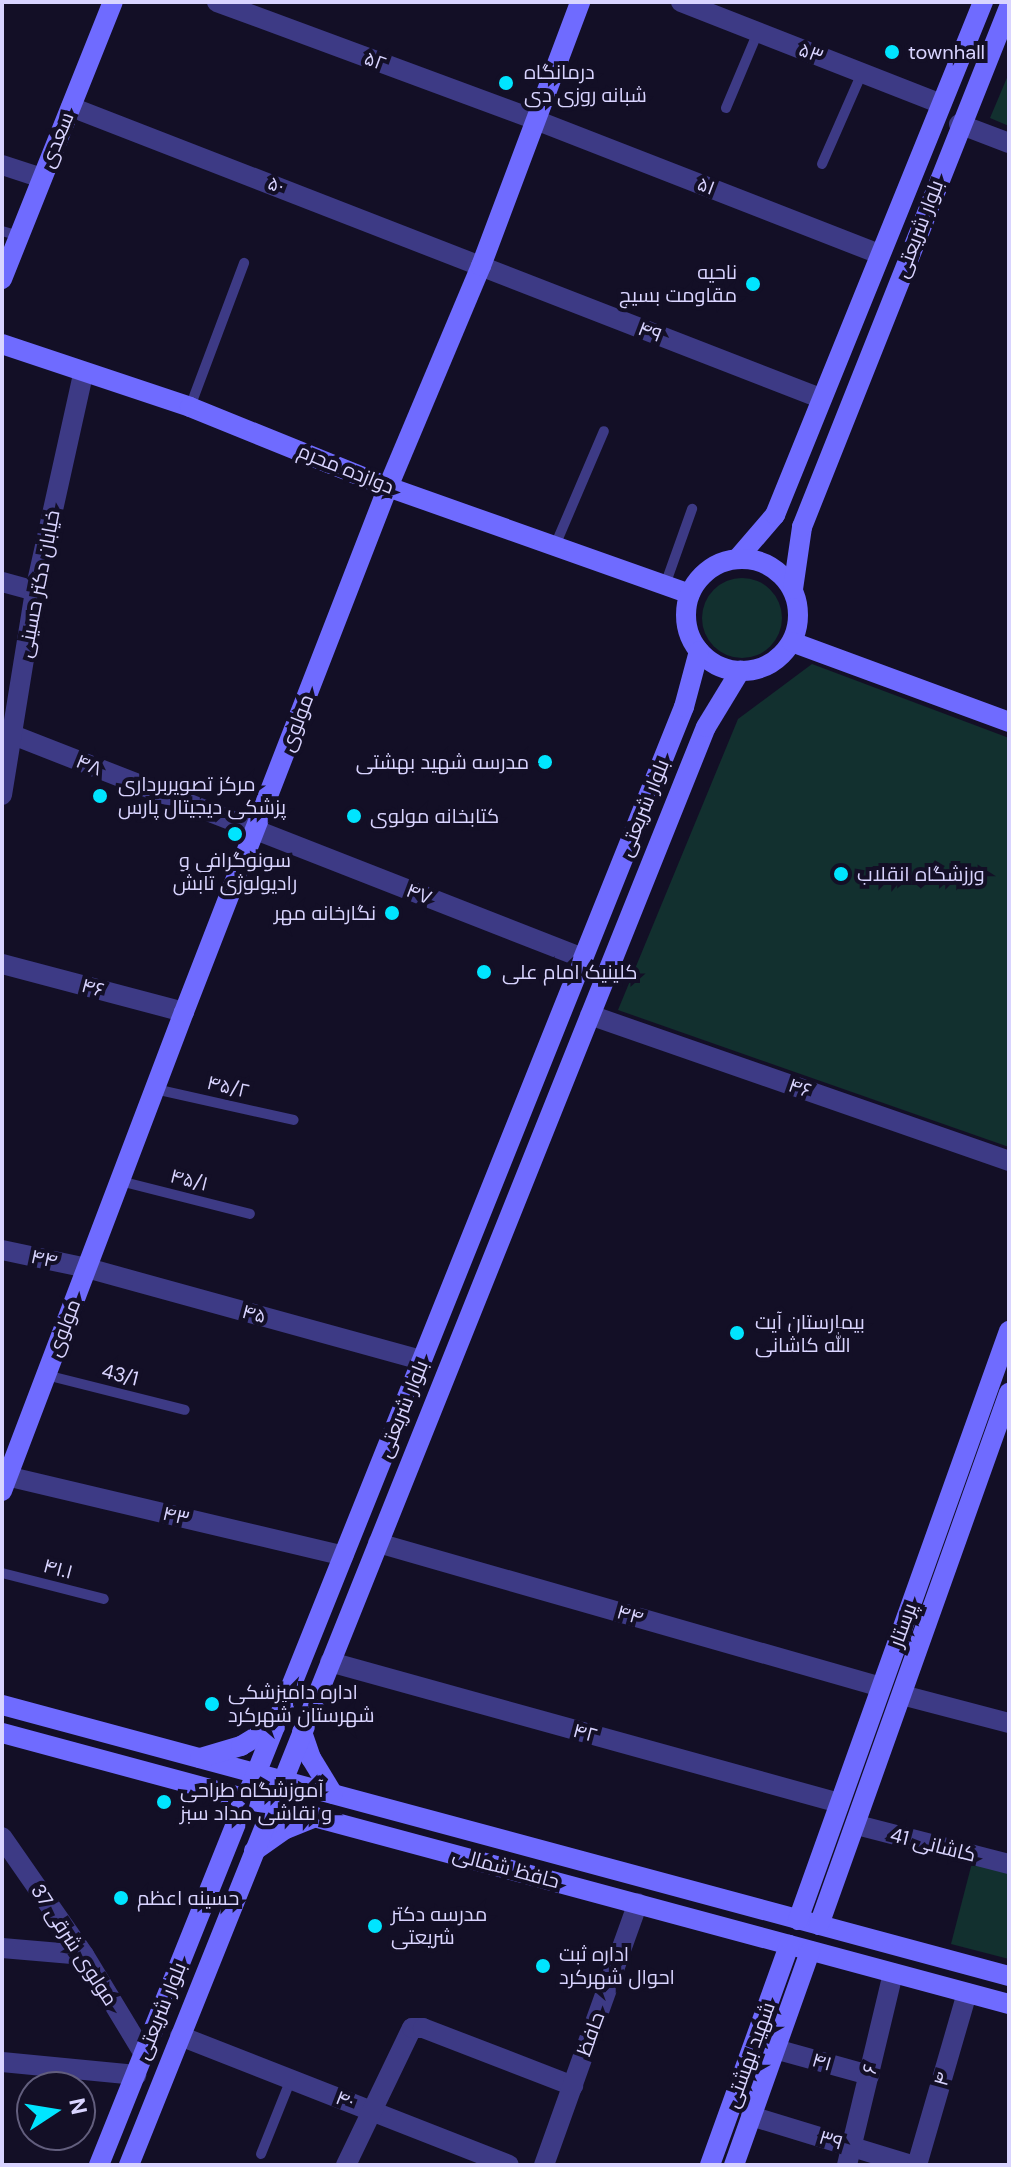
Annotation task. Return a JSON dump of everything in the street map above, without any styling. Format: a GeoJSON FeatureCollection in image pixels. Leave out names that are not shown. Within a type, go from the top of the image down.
{"type":"FeatureCollection","features":[{"type":"Feature","properties":{"kind":"main road","name":"مولوی"},"geometry":{"type":"LineString","coordinates":[[4,1481],[388,487],[481,266],[533,119],[580,2]]}},
{"type":"Feature","properties":{"kind":"main road","name":"بلوار شریعتی"},"geometry":{"type":"LineString","coordinates":[[738,558],[775,515],[983,2]]}},
{"type":"Feature","properties":{"kind":"main road","name":"سعدی"},"geometry":{"type":"LineString","coordinates":[[2,279],[10,233],[42,178],[108,3]]}},
{"type":"Feature","properties":{"kind":"main road","name":"بلوار شریعتی"},"geometry":{"type":"LineString","coordinates":[[793,589],[802,527],[959,124],[1009,7]]}},
{"type":"Feature","properties":{"kind":"main road"},"geometry":{"type":"LineString","coordinates":[[941,104],[959,124]]}},
{"type":"Feature","properties":{"kind":"main road","name":"دوازده محرم"},"geometry":{"type":"LineString","coordinates":[[2,344],[83,374],[190,407],[388,487],[690,594]]}},
{"type":"Feature","properties":{"kind":"main road"},"geometry":{"type":"LineString","coordinates":[[738,558],[770,565],[793,589],[799,620],[792,642],[767,666],[740,671],[725,669],[699,651],[687,624],[690,594],[709,569],[738,558]]}},
{"type":"Feature","properties":{"kind":"main road"},"geometry":{"type":"LineString","coordinates":[[792,642],[1009,722]]}},
{"type":"Feature","properties":{"kind":"main road","name":"بلوار شریعتی"},"geometry":{"type":"LineString","coordinates":[[99,2165],[684,707],[699,651]]}},
{"type":"Feature","properties":{"kind":"main road","name":"بلوار شریعتی"},"geometry":{"type":"LineString","coordinates":[[129,2165],[706,727],[740,671]]}},
{"type":"Feature","properties":{"kind":"main road","name":"پرستار"},"geometry":{"type":"LineString","coordinates":[[798,1920],[1009,1331]]}},
{"type":"Feature","properties":{"kind":"main road","name":"پرستار"},"geometry":{"type":"LineString","coordinates":[[819,1925],[1009,1393]]}},
{"type":"Feature","properties":{"kind":"main road","name":"حافظ شمالی"},"geometry":{"type":"LineString","coordinates":[[2,1705],[1009,1976]]}},
{"type":"Feature","properties":{"kind":"main road"},"geometry":{"type":"LineString","coordinates":[[197,1759],[241,1746],[276,1725]]}},
{"type":"Feature","properties":{"kind":"main road"},"geometry":{"type":"LineString","coordinates":[[93,1758],[100,1731]]}},
{"type":"Feature","properties":{"kind":"main road"},"geometry":{"type":"LineString","coordinates":[[302,1732],[311,1758],[333,1794]]}},
{"type":"Feature","properties":{"kind":"main road","name":"حافظ شمالی"},"geometry":{"type":"LineString","coordinates":[[2,1733],[1009,2004]]}},
{"type":"Feature","properties":{"kind":"main road"},"geometry":{"type":"LineString","coordinates":[[254,1851],[286,1829],[316,1817]]}},
{"type":"Feature","properties":{"kind":"main road"},"geometry":{"type":"LineString","coordinates":[[809,1891],[829,1898]]}},
{"type":"Feature","properties":{"kind":"main road","name":"شهید بهشتی"},"geometry":{"type":"LineString","coordinates":[[710,2165],[789,1945]]}},
{"type":"Feature","properties":{"kind":"main road","name":"شهید بهشتی"},"geometry":{"type":"LineString","coordinates":[[734,2165],[810,1951]]}},
{"type":"Feature","properties":{"kind":"main road"},"geometry":{"type":"LineString","coordinates":[[781,1968],[802,1973]]}},
{"type":"Feature","properties":{"kind":"street","name":"۵۲"},"geometry":{"type":"LineString","coordinates":[[217,2],[533,119]]}},
{"type":"Feature","properties":{"kind":"street","name":"۵۳"},"geometry":{"type":"LineString","coordinates":[[681,2],[941,104]]}},
{"type":"Feature","properties":{"kind":"street","name":"۵۰"},"geometry":{"type":"LineString","coordinates":[[71,107],[481,266]]}},
{"type":"Feature","properties":{"kind":"street","name":"۵۱"},"geometry":{"type":"LineString","coordinates":[[533,119],[879,254]]}},
{"type":"Feature","properties":{"kind":"street"},"geometry":{"type":"LineString","coordinates":[[959,124],[1009,143]]}},
{"type":"Feature","properties":{"kind":"street"},"geometry":{"type":"LineString","coordinates":[[2,165],[42,178]]}},
{"type":"Feature","properties":{"kind":"street","name":"۴۹"},"geometry":{"type":"LineString","coordinates":[[481,266],[820,398]]}},
{"type":"Feature","properties":{"kind":"street","name":"خیابان دکتر حسینی"},"geometry":{"type":"LineString","coordinates":[[2,795],[35,591],[83,374]]}},
{"type":"Feature","properties":{"kind":"street"},"geometry":{"type":"LineString","coordinates":[[2,582],[35,591]]}},
{"type":"Feature","properties":{"kind":"street","name":"۴۸"},"geometry":{"type":"LineString","coordinates":[[13,735],[255,830]]}},
{"type":"Feature","properties":{"kind":"street","name":"۴۷"},"geometry":{"type":"LineString","coordinates":[[255,830],[583,958]]}},
{"type":"Feature","properties":{"kind":"street","name":"۴۶"},"geometry":{"type":"LineString","coordinates":[[2,964],[184,1012]]}},
{"type":"Feature","properties":{"kind":"street","name":"۴۶"},"geometry":{"type":"LineString","coordinates":[[590,1015],[1009,1161]]}},
{"type":"Feature","properties":{"kind":"street","name":"۴۴"},"geometry":{"type":"LineString","coordinates":[[2,1250],[87,1268]]}},
{"type":"Feature","properties":{"kind":"street","name":"۴۵"},"geometry":{"type":"LineString","coordinates":[[87,1268],[422,1360]]}},
{"type":"Feature","properties":{"kind":"street","name":"۴۳"},"geometry":{"type":"LineString","coordinates":[[4,1481],[344,1556]]}},
{"type":"Feature","properties":{"kind":"street","name":"۴۴"},"geometry":{"type":"LineString","coordinates":[[378,1543],[881,1687]]}},
{"type":"Feature","properties":{"kind":"street","name":"۴۲"},"geometry":{"type":"LineString","coordinates":[[330,1662],[839,1803]]}},
{"type":"Feature","properties":{"kind":"street"},"geometry":{"type":"LineString","coordinates":[[902,1695],[1009,1723]]}},
{"type":"Feature","properties":{"kind":"street","name":"کاشانی 41"},"geometry":{"type":"LineString","coordinates":[[857,1825],[1009,1864]]}},
{"type":"Feature","properties":{"kind":"street","name":"مولوی شرقی 37"},"geometry":{"type":"LineString","coordinates":[[2,1837],[84,1955],[144,2054]]}},
{"type":"Feature","properties":{"kind":"street","name":"حافظ"},"geometry":{"type":"LineString","coordinates":[[544,2165],[638,1903]]}},
{"type":"Feature","properties":{"kind":"street"},"geometry":{"type":"LineString","coordinates":[[2,1948],[84,1955]]}},
{"type":"Feature","properties":{"kind":"street","name":"۶"},"geometry":{"type":"LineString","coordinates":[[849,2156],[893,1973]]}},
{"type":"Feature","properties":{"kind":"street","name":"۴"},"geometry":{"type":"LineString","coordinates":[[914,2165],[967,1993]]}},
{"type":"Feature","properties":{"kind":"street"},"geometry":{"type":"LineString","coordinates":[[346,2165],[412,2028],[423,2028],[573,2086]]}},
{"type":"Feature","properties":{"kind":"street","name":"۴۰"},"geometry":{"type":"LineString","coordinates":[[180,2036],[509,2165]]}},
{"type":"Feature","properties":{"kind":"street","name":"۴۱"},"geometry":{"type":"LineString","coordinates":[[775,2049],[869,2075]]}},
{"type":"Feature","properties":{"kind":"street"},"geometry":{"type":"LineString","coordinates":[[2,2062],[136,2075]]}},
{"type":"Feature","properties":{"kind":"street","name":"۳۹"},"geometry":{"type":"LineString","coordinates":[[751,2116],[849,2156],[914,2165]]}},
{"type":"Feature","properties":{"kind":"lane"},"geometry":{"type":"LineString","coordinates":[[726,108],[758,32]]}},
{"type":"Feature","properties":{"kind":"lane"},"geometry":{"type":"LineString","coordinates":[[822,164],[862,73]]}},
{"type":"Feature","properties":{"kind":"lane"},"geometry":{"type":"LineString","coordinates":[[190,407],[244,263]]}},
{"type":"Feature","properties":{"kind":"lane"},"geometry":{"type":"LineString","coordinates":[[554,548],[604,431]]}},
{"type":"Feature","properties":{"kind":"lane"},"geometry":{"type":"LineString","coordinates":[[665,585],[692,509]]}},
{"type":"Feature","properties":{"kind":"lane","name":"۴۵/۲"},"geometry":{"type":"LineString","coordinates":[[155,1089],[294,1120]]}},
{"type":"Feature","properties":{"kind":"lane","name":"۴۵/۱"},"geometry":{"type":"LineString","coordinates":[[120,1181],[250,1214]]}},
{"type":"Feature","properties":{"kind":"lane","name":"43/1"},"geometry":{"type":"LineString","coordinates":[[46,1375],[185,1410]]}},
{"type":"Feature","properties":{"kind":"lane","name":"۴۱.۱"},"geometry":{"type":"LineString","coordinates":[[2,1573],[104,1599]]}},
{"type":"Feature","properties":{"kind":"lane"},"geometry":{"type":"LineString","coordinates":[[261,2154],[291,2079]]}},
{"type":"Feature","properties":{"kind":"green space"},"geometry":{"type":"Polygon","coordinates":[[[1009,73],[1009,126],[990,118],[1009,73]]]}},
{"type":"Feature","properties":{"kind":"green space"},"geometry":{"type":"Polygon","coordinates":[[[734,578],[750,578],[771,589],[782,610],[782,626],[771,647],[750,658],[734,658],[720,652],[708,640],[702,626],[702,610],[708,596],[720,584],[734,578]]]}},
{"type":"Feature","properties":{"kind":"green space","name":"ورزشگاه انقلاب"},"geometry":{"type":"Polygon","coordinates":[[[812,664],[1009,738],[1009,1147],[618,1010],[738,719],[812,664]]]}},
{"type":"Feature","properties":{"kind":"green space"},"geometry":{"type":"Polygon","coordinates":[[[973,1859],[1009,1869],[1009,1959],[951,1944],[973,1859]]]}},
{"type":"Feature","properties":{"kind":"place","name":"townhall"},"geometry":{"type":"Point","coordinates":[892,52]}},
{"type":"Feature","properties":{"kind":"place","name":"درمانگاه شبانه روزی دی"},"geometry":{"type":"Point","coordinates":[506,83]}},
{"type":"Feature","properties":{"kind":"place","name":"ناحیه مقاومت بسیج"},"geometry":{"type":"Point","coordinates":[753,284]}},
{"type":"Feature","properties":{"kind":"place","name":"مدرسه شهید بهشتی"},"geometry":{"type":"Point","coordinates":[545,762]}},
{"type":"Feature","properties":{"kind":"place","name":"مرکز تصویربرداری پزشکی دیجیتال پارس"},"geometry":{"type":"Point","coordinates":[100,796]}},
{"type":"Feature","properties":{"kind":"place","name":"کتابخانه مولوی"},"geometry":{"type":"Point","coordinates":[354,816]}},
{"type":"Feature","properties":{"kind":"place","name":"سونوگرافی و رادیولوژی تابش"},"geometry":{"type":"Point","coordinates":[235,834]}},
{"type":"Feature","properties":{"kind":"place","name":"ورزشگاه انقلاب"},"geometry":{"type":"Point","coordinates":[841,874]}},
{"type":"Feature","properties":{"kind":"place","name":"نگارخانه مهر"},"geometry":{"type":"Point","coordinates":[392,913]}},
{"type":"Feature","properties":{"kind":"place","name":"کلینیک امام علی"},"geometry":{"type":"Point","coordinates":[484,972]}},
{"type":"Feature","properties":{"kind":"place","name":"بیمارستان آیت الله کاشانی"},"geometry":{"type":"Point","coordinates":[737,1333]}},
{"type":"Feature","properties":{"kind":"place","name":"اداره دامپزشکی شهرستان شهرکرد"},"geometry":{"type":"Point","coordinates":[212,1704]}},
{"type":"Feature","properties":{"kind":"place","name":"آموزشگاه طراحی و نقاشی مداد سبز"},"geometry":{"type":"Point","coordinates":[164,1802]}},
{"type":"Feature","properties":{"kind":"place","name":"حسینه اعظم"},"geometry":{"type":"Point","coordinates":[121,1898]}},
{"type":"Feature","properties":{"kind":"place","name":"مدرسه دکتر شریعتی"},"geometry":{"type":"Point","coordinates":[375,1926]}},
{"type":"Feature","properties":{"kind":"place","name":"اداره ثبت احوال شهرکرد"},"geometry":{"type":"Point","coordinates":[543,1966]}}]}
